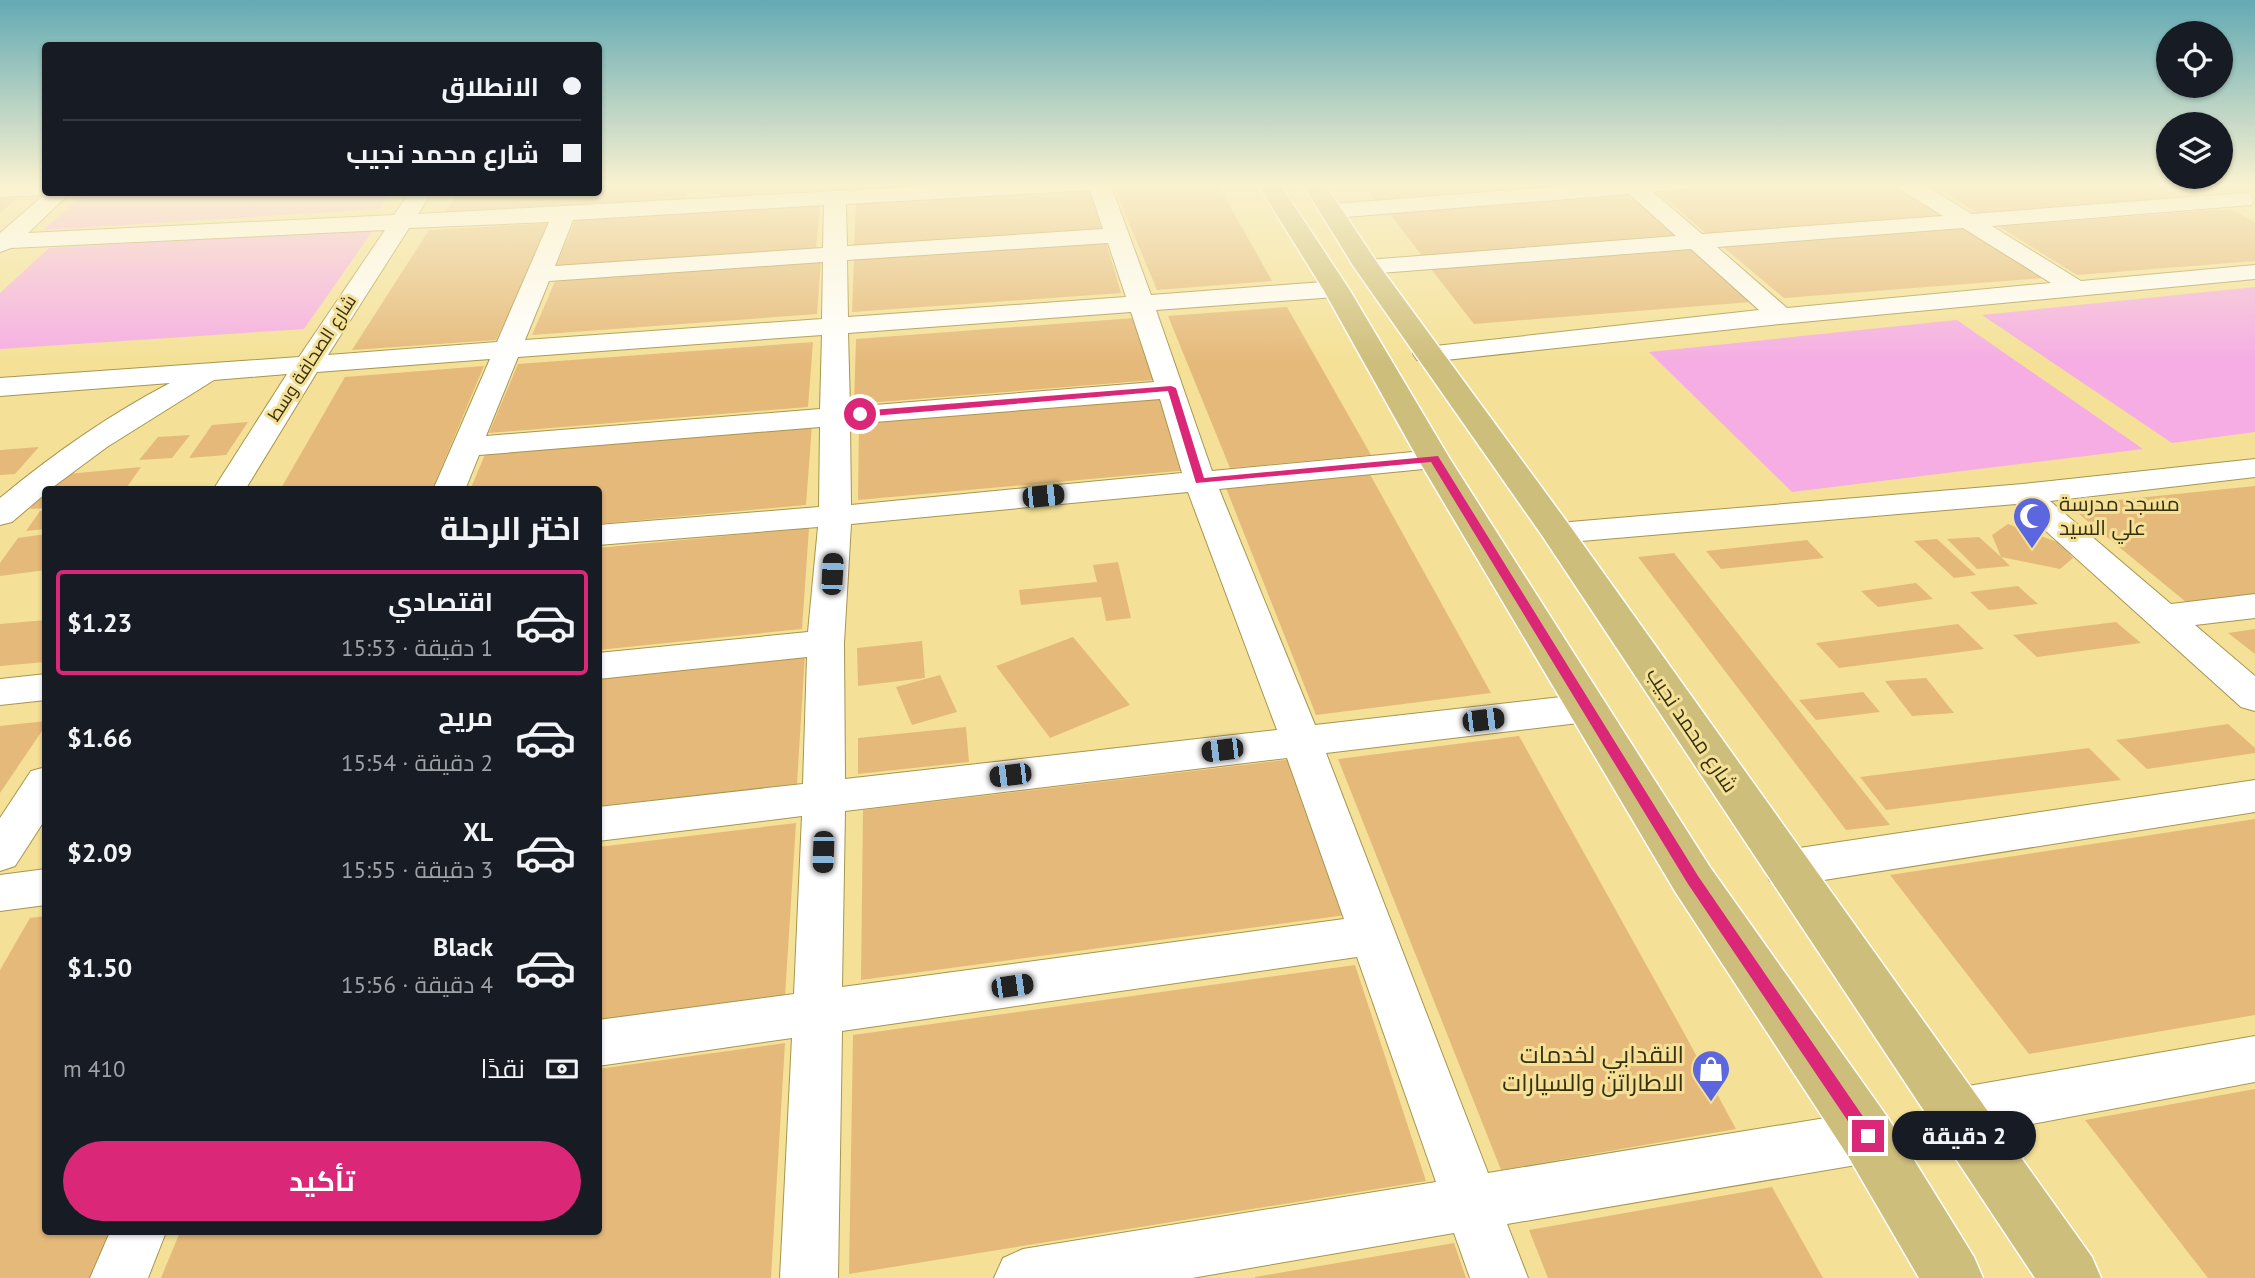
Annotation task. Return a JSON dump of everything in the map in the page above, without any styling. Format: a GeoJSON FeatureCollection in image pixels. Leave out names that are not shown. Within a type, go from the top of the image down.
{"type":"FeatureCollection","features":[{"type":"Feature","properties":{"kind":"main road","name":"شارع محمد نجيب"},"geometry":{"type":"LineString","coordinates":[[1321,243],[1427,354],[1558,533],[1786,868],[2071,1278]]}},
{"type":"Feature","properties":{"kind":"main road","name":"شارع محمد نجيب"},"geometry":{"type":"LineString","coordinates":[[1339,243],[1352,278],[1434,458],[1693,880],[1868,1136],[1953,1278]]}},
{"type":"Feature","properties":{"kind":"street","name":"شارع الصحافة وسط"},"geometry":{"type":"LineString","coordinates":[[231,486],[387,243]]}},
{"type":"Feature","properties":{"kind":"street"},"geometry":{"type":"LineString","coordinates":[[451,486],[552,243]]}},
{"type":"Feature","properties":{"kind":"street"},"geometry":{"type":"LineString","coordinates":[[809,1278],[824,798],[826,643],[835,516],[834,243]]}},
{"type":"Feature","properties":{"kind":"street"},"geometry":{"type":"LineString","coordinates":[[539,274],[1003,243]]}},
{"type":"Feature","properties":{"kind":"street"},"geometry":{"type":"LineString","coordinates":[[1120,243],[1171,388],[1200,481],[1301,740],[1499,1278]]}},
{"type":"Feature","properties":{"kind":"street"},"geometry":{"type":"LineString","coordinates":[[0,387],[1142,303],[1681,243]]}},
{"type":"Feature","properties":{"kind":"street"},"geometry":{"type":"LineString","coordinates":[[1698,243],[1781,316]]}},
{"type":"Feature","properties":{"kind":"street"},"geometry":{"type":"LineString","coordinates":[[2004,243],[2077,289]]}},
{"type":"Feature","properties":{"kind":"street"},"geometry":{"type":"LineString","coordinates":[[1427,354],[1781,316],[2255,272]]}},
{"type":"Feature","properties":{"kind":"street"},"geometry":{"type":"LineString","coordinates":[[0,515],[53,469],[100,436],[158,400],[215,371]]}},
{"type":"Feature","properties":{"kind":"street"},"geometry":{"type":"LineString","coordinates":[[467,447],[1171,388]]}},
{"type":"Feature","properties":{"kind":"street"},"geometry":{"type":"LineString","coordinates":[[602,535],[835,516],[1434,458]]}},
{"type":"Feature","properties":{"kind":"street"},"geometry":{"type":"LineString","coordinates":[[1558,533],[2023,494],[2255,468]]}},
{"type":"Feature","properties":{"kind":"street"},"geometry":{"type":"LineString","coordinates":[[2023,494],[2255,697]]}},
{"type":"Feature","properties":{"kind":"street"},"geometry":{"type":"LineString","coordinates":[[2161,617],[2255,606]]}},
{"type":"Feature","properties":{"kind":"street"},"geometry":{"type":"LineString","coordinates":[[602,666],[826,643]]}},
{"type":"Feature","properties":{"kind":"street"},"geometry":{"type":"LineString","coordinates":[[0,692],[42,687]]}},
{"type":"Feature","properties":{"kind":"street"},"geometry":{"type":"LineString","coordinates":[[602,824],[1587,708]]}},
{"type":"Feature","properties":{"kind":"street"},"geometry":{"type":"LineString","coordinates":[[0,854],[42,788]]}},
{"type":"Feature","properties":{"kind":"street"},"geometry":{"type":"LineString","coordinates":[[1786,868],[2255,796]]}},
{"type":"Feature","properties":{"kind":"street"},"geometry":{"type":"LineString","coordinates":[[0,892],[42,887]]}},
{"type":"Feature","properties":{"kind":"street"},"geometry":{"type":"LineString","coordinates":[[602,1042],[1371,935]]}},
{"type":"Feature","properties":{"kind":"street"},"geometry":{"type":"LineString","coordinates":[[1957,1113],[2255,1059]]}},
{"type":"Feature","properties":{"kind":"street"},"geometry":{"type":"LineString","coordinates":[[1023,1278],[1868,1136]]}},
{"type":"Feature","properties":{"kind":"street"},"geometry":{"type":"LineString","coordinates":[[119,1278],[137,1235]]}},
{"type":"Feature","properties":{"kind":"shaded area"},"geometry":{"type":"Polygon","coordinates":[[[141,243],[364,243],[304,329],[0,349],[0,293],[49,248],[141,243]]]}},
{"type":"Feature","properties":{"kind":"shaded area"},"geometry":{"type":"Polygon","coordinates":[[[2255,287],[2255,432],[2172,443],[1982,315],[2255,287]]]}},
{"type":"Feature","properties":{"kind":"shaded area"},"geometry":{"type":"Polygon","coordinates":[[[1957,320],[2143,449],[1792,492],[1649,352],[1957,320]]]}},
{"type":"Feature","properties":{"kind":"building"},"geometry":{"type":"Polygon","coordinates":[[[421,243],[543,243],[496,340],[352,350],[421,243]]]}},
{"type":"Feature","properties":{"kind":"building"},"geometry":{"type":"Polygon","coordinates":[[[566,243],[817,243],[816,250],[555,268],[566,243]]]}},
{"type":"Feature","properties":{"kind":"building"},"geometry":{"type":"Polygon","coordinates":[[[854,243],[922,243],[854,247],[854,243]]]}},
{"type":"Feature","properties":{"kind":"building"},"geometry":{"type":"Polygon","coordinates":[[[1106,243],[1121,293],[852,312],[854,259],[1106,243]]]}},
{"type":"Feature","properties":{"kind":"building"},"geometry":{"type":"Polygon","coordinates":[[[1137,243],[1250,243],[1272,281],[1157,290],[1137,243]]]}},
{"type":"Feature","properties":{"kind":"building"},"geometry":{"type":"Polygon","coordinates":[[[1412,243],[1612,243],[1422,256],[1412,243]]]}},
{"type":"Feature","properties":{"kind":"building"},"geometry":{"type":"Polygon","coordinates":[[[1768,243],[1990,243],[2044,278],[1784,298],[1722,246],[1768,243]]]}},
{"type":"Feature","properties":{"kind":"building"},"geometry":{"type":"Polygon","coordinates":[[[2025,243],[2255,243],[2255,261],[2077,275],[2025,243]]]}},
{"type":"Feature","properties":{"kind":"building"},"geometry":{"type":"Polygon","coordinates":[[[1691,250],[1751,302],[1474,324],[1431,269],[1691,250]]]}},
{"type":"Feature","properties":{"kind":"building"},"geometry":{"type":"Polygon","coordinates":[[[821,261],[817,314],[532,335],[556,279],[821,261]]]}},
{"type":"Feature","properties":{"kind":"building"},"geometry":{"type":"Polygon","coordinates":[[[1287,307],[1371,455],[1230,468],[1168,316],[1287,307]]]}},
{"type":"Feature","properties":{"kind":"building"},"geometry":{"type":"Polygon","coordinates":[[[1134,318],[1154,380],[854,404],[856,339],[1134,318]]]}},
{"type":"Feature","properties":{"kind":"building"},"geometry":{"type":"Polygon","coordinates":[[[813,342],[808,407],[489,433],[518,364],[813,342]]]}},
{"type":"Feature","properties":{"kind":"building"},"geometry":{"type":"Polygon","coordinates":[[[484,366],[434,486],[282,486],[345,377],[484,366]]]}},
{"type":"Feature","properties":{"kind":"building"},"geometry":{"type":"Polygon","coordinates":[[[1164,395],[1189,470],[858,500],[859,420],[1164,395]]]}},
{"type":"Feature","properties":{"kind":"building"},"geometry":{"type":"Polygon","coordinates":[[[248,422],[226,455],[189,458],[212,425],[248,422]]]}},
{"type":"Feature","properties":{"kind":"building"},"geometry":{"type":"Polygon","coordinates":[[[812,425],[806,505],[602,524],[602,486],[472,486],[486,452],[812,425]]]}},
{"type":"Feature","properties":{"kind":"building"},"geometry":{"type":"Polygon","coordinates":[[[190,435],[172,458],[139,460],[158,437],[190,435]]]}},
{"type":"Feature","properties":{"kind":"building"},"geometry":{"type":"Polygon","coordinates":[[[39,447],[15,474],[0,475],[0,450],[39,447]]]}},
{"type":"Feature","properties":{"kind":"building"},"geometry":{"type":"Polygon","coordinates":[[[141,467],[128,486],[48,486],[57,475],[141,467]]]}},
{"type":"Feature","properties":{"kind":"building"},"geometry":{"type":"Polygon","coordinates":[[[1367,469],[1491,693],[1316,715],[1224,483],[1367,469]]]}},
{"type":"Feature","properties":{"kind":"building"},"geometry":{"type":"Polygon","coordinates":[[[2255,486],[2255,594],[2186,602],[2068,505],[2255,486]]]}},
{"type":"Feature","properties":{"kind":"building"},"geometry":{"type":"Polygon","coordinates":[[[42,494],[42,508],[30,509],[42,494]]]}},
{"type":"Feature","properties":{"kind":"building"},"geometry":{"type":"Polygon","coordinates":[[[40,511],[42,511],[42,529],[26,531],[40,511]]]}},
{"type":"Feature","properties":{"kind":"building","name":"مسجد مدرسة علي السيد"},"geometry":{"type":"Polygon","coordinates":[[[2008,524],[2060,543],[2073,558],[2060,569],[2001,557],[1992,535],[2008,524]]]}},
{"type":"Feature","properties":{"kind":"building"},"geometry":{"type":"Polygon","coordinates":[[[809,528],[802,629],[602,650],[602,548],[809,528]]]}},
{"type":"Feature","properties":{"kind":"building"},"geometry":{"type":"Polygon","coordinates":[[[42,535],[42,571],[0,576],[0,563],[18,538],[42,535]]]}},
{"type":"Feature","properties":{"kind":"building"},"geometry":{"type":"Polygon","coordinates":[[[1979,537],[2010,566],[1977,569],[1947,539],[1979,537]]]}},
{"type":"Feature","properties":{"kind":"building"},"geometry":{"type":"Polygon","coordinates":[[[1937,539],[1976,575],[1954,578],[1914,541],[1937,539]]]}},
{"type":"Feature","properties":{"kind":"building"},"geometry":{"type":"Polygon","coordinates":[[[1807,540],[1824,558],[1721,569],[1706,551],[1807,540]]]}},
{"type":"Feature","properties":{"kind":"building"},"geometry":{"type":"Polygon","coordinates":[[[1674,553],[1890,825],[1846,830],[1638,557],[1674,553]]]}},
{"type":"Feature","properties":{"kind":"building"},"geometry":{"type":"Polygon","coordinates":[[[1118,562],[1131,618],[1106,621],[1101,597],[1021,605],[1019,590],[1097,582],[1093,565],[1118,562]]]}},
{"type":"Feature","properties":{"kind":"building"},"geometry":{"type":"Polygon","coordinates":[[[1916,583],[1933,599],[1878,607],[1861,591],[1916,583]]]}},
{"type":"Feature","properties":{"kind":"building"},"geometry":{"type":"Polygon","coordinates":[[[2018,586],[2038,604],[1989,610],[1970,592],[2018,586]]]}},
{"type":"Feature","properties":{"kind":"building"},"geometry":{"type":"Polygon","coordinates":[[[42,620],[42,662],[0,666],[0,624],[42,620]]]}},
{"type":"Feature","properties":{"kind":"building"},"geometry":{"type":"Polygon","coordinates":[[[2116,622],[2141,643],[2037,657],[2013,635],[2116,622]]]}},
{"type":"Feature","properties":{"kind":"building"},"geometry":{"type":"Polygon","coordinates":[[[1958,624],[1984,649],[1839,668],[1816,643],[1958,624]]]}},
{"type":"Feature","properties":{"kind":"building"},"geometry":{"type":"Polygon","coordinates":[[[2255,629],[2255,654],[2228,633],[2255,629]]]}},
{"type":"Feature","properties":{"kind":"building"},"geometry":{"type":"Polygon","coordinates":[[[1073,637],[1130,705],[1050,738],[996,666],[1073,637]]]}},
{"type":"Feature","properties":{"kind":"building"},"geometry":{"type":"Polygon","coordinates":[[[922,641],[925,678],[858,686],[857,648],[922,641]]]}},
{"type":"Feature","properties":{"kind":"building"},"geometry":{"type":"Polygon","coordinates":[[[805,654],[797,784],[602,806],[602,676],[805,654]]]}},
{"type":"Feature","properties":{"kind":"building"},"geometry":{"type":"Polygon","coordinates":[[[940,675],[957,712],[912,725],[896,687],[940,675]]]}},
{"type":"Feature","properties":{"kind":"building"},"geometry":{"type":"Polygon","coordinates":[[[1926,678],[1954,713],[1912,716],[1885,681],[1926,678]]]}},
{"type":"Feature","properties":{"kind":"building"},"geometry":{"type":"Polygon","coordinates":[[[1863,692],[1880,712],[1816,720],[1799,700],[1863,692]]]}},
{"type":"Feature","properties":{"kind":"building"},"geometry":{"type":"Polygon","coordinates":[[[42,721],[42,731],[0,793],[0,726],[42,721]]]}},
{"type":"Feature","properties":{"kind":"building"},"geometry":{"type":"Polygon","coordinates":[[[2228,724],[2255,748],[2255,753],[2147,769],[2116,740],[2228,724]]]}},
{"type":"Feature","properties":{"kind":"building"},"geometry":{"type":"Polygon","coordinates":[[[966,727],[969,762],[858,774],[858,738],[966,727]]]}},
{"type":"Feature","properties":{"kind":"building"},"geometry":{"type":"Polygon","coordinates":[[[1519,736],[1736,1129],[1501,1170],[1338,759],[1519,736]]]}},
{"type":"Feature","properties":{"kind":"building"},"geometry":{"type":"Polygon","coordinates":[[[2089,748],[2121,780],[1886,810],[1860,777],[2089,748]]]}},
{"type":"Feature","properties":{"kind":"building"},"geometry":{"type":"Polygon","coordinates":[[[1294,759],[1346,915],[861,980],[863,810],[1294,759]]]}},
{"type":"Feature","properties":{"kind":"building"},"geometry":{"type":"Polygon","coordinates":[[[2255,819],[2255,1015],[2029,1054],[1890,875],[2255,819]]]}},
{"type":"Feature","properties":{"kind":"building"},"geometry":{"type":"Polygon","coordinates":[[[796,823],[785,997],[602,1021],[602,847],[796,823]]]}},
{"type":"Feature","properties":{"kind":"building"},"geometry":{"type":"Polygon","coordinates":[[[42,916],[42,1235],[115,1235],[97,1278],[0,1278],[0,970],[30,918],[42,916]]]}},
{"type":"Feature","properties":{"kind":"building"},"geometry":{"type":"Polygon","coordinates":[[[1355,965],[1426,1181],[849,1274],[853,1035],[1355,965]]]}},
{"type":"Feature","properties":{"kind":"building"},"geometry":{"type":"Polygon","coordinates":[[[785,1043],[771,1278],[161,1278],[179,1235],[602,1235],[602,1068],[785,1043]]]}},
{"type":"Feature","properties":{"kind":"building"},"geometry":{"type":"Polygon","coordinates":[[[2255,1089],[2255,1278],[2208,1278],[2085,1120],[2255,1089]]]}},
{"type":"Feature","properties":{"kind":"building"},"geometry":{"type":"Polygon","coordinates":[[[1772,1187],[1823,1278],[1548,1278],[1529,1230],[1772,1187]]]}},
{"type":"Feature","properties":{"kind":"building"},"geometry":{"type":"Polygon","coordinates":[[[1454,1243],[1466,1278],[1255,1278],[1255,1277],[1454,1243]]]}},
{"type":"Feature","properties":{"kind":"place","name":"مسجد مدرسة علي السيد"},"geometry":{"type":"Point","coordinates":[2032,550]}},
{"type":"Feature","properties":{"kind":"place","name":"النقدابي لخدمات الاطاراتن والسيارات"},"geometry":{"type":"Point","coordinates":[1711,1103]}},
{"type":"Feature","properties":{"kind":"route"},"geometry":{"type":"LineString","coordinates":[[860,414],[1171,388],[1200,481],[1434,458],[1693,880],[1868,1136]]}}]}
